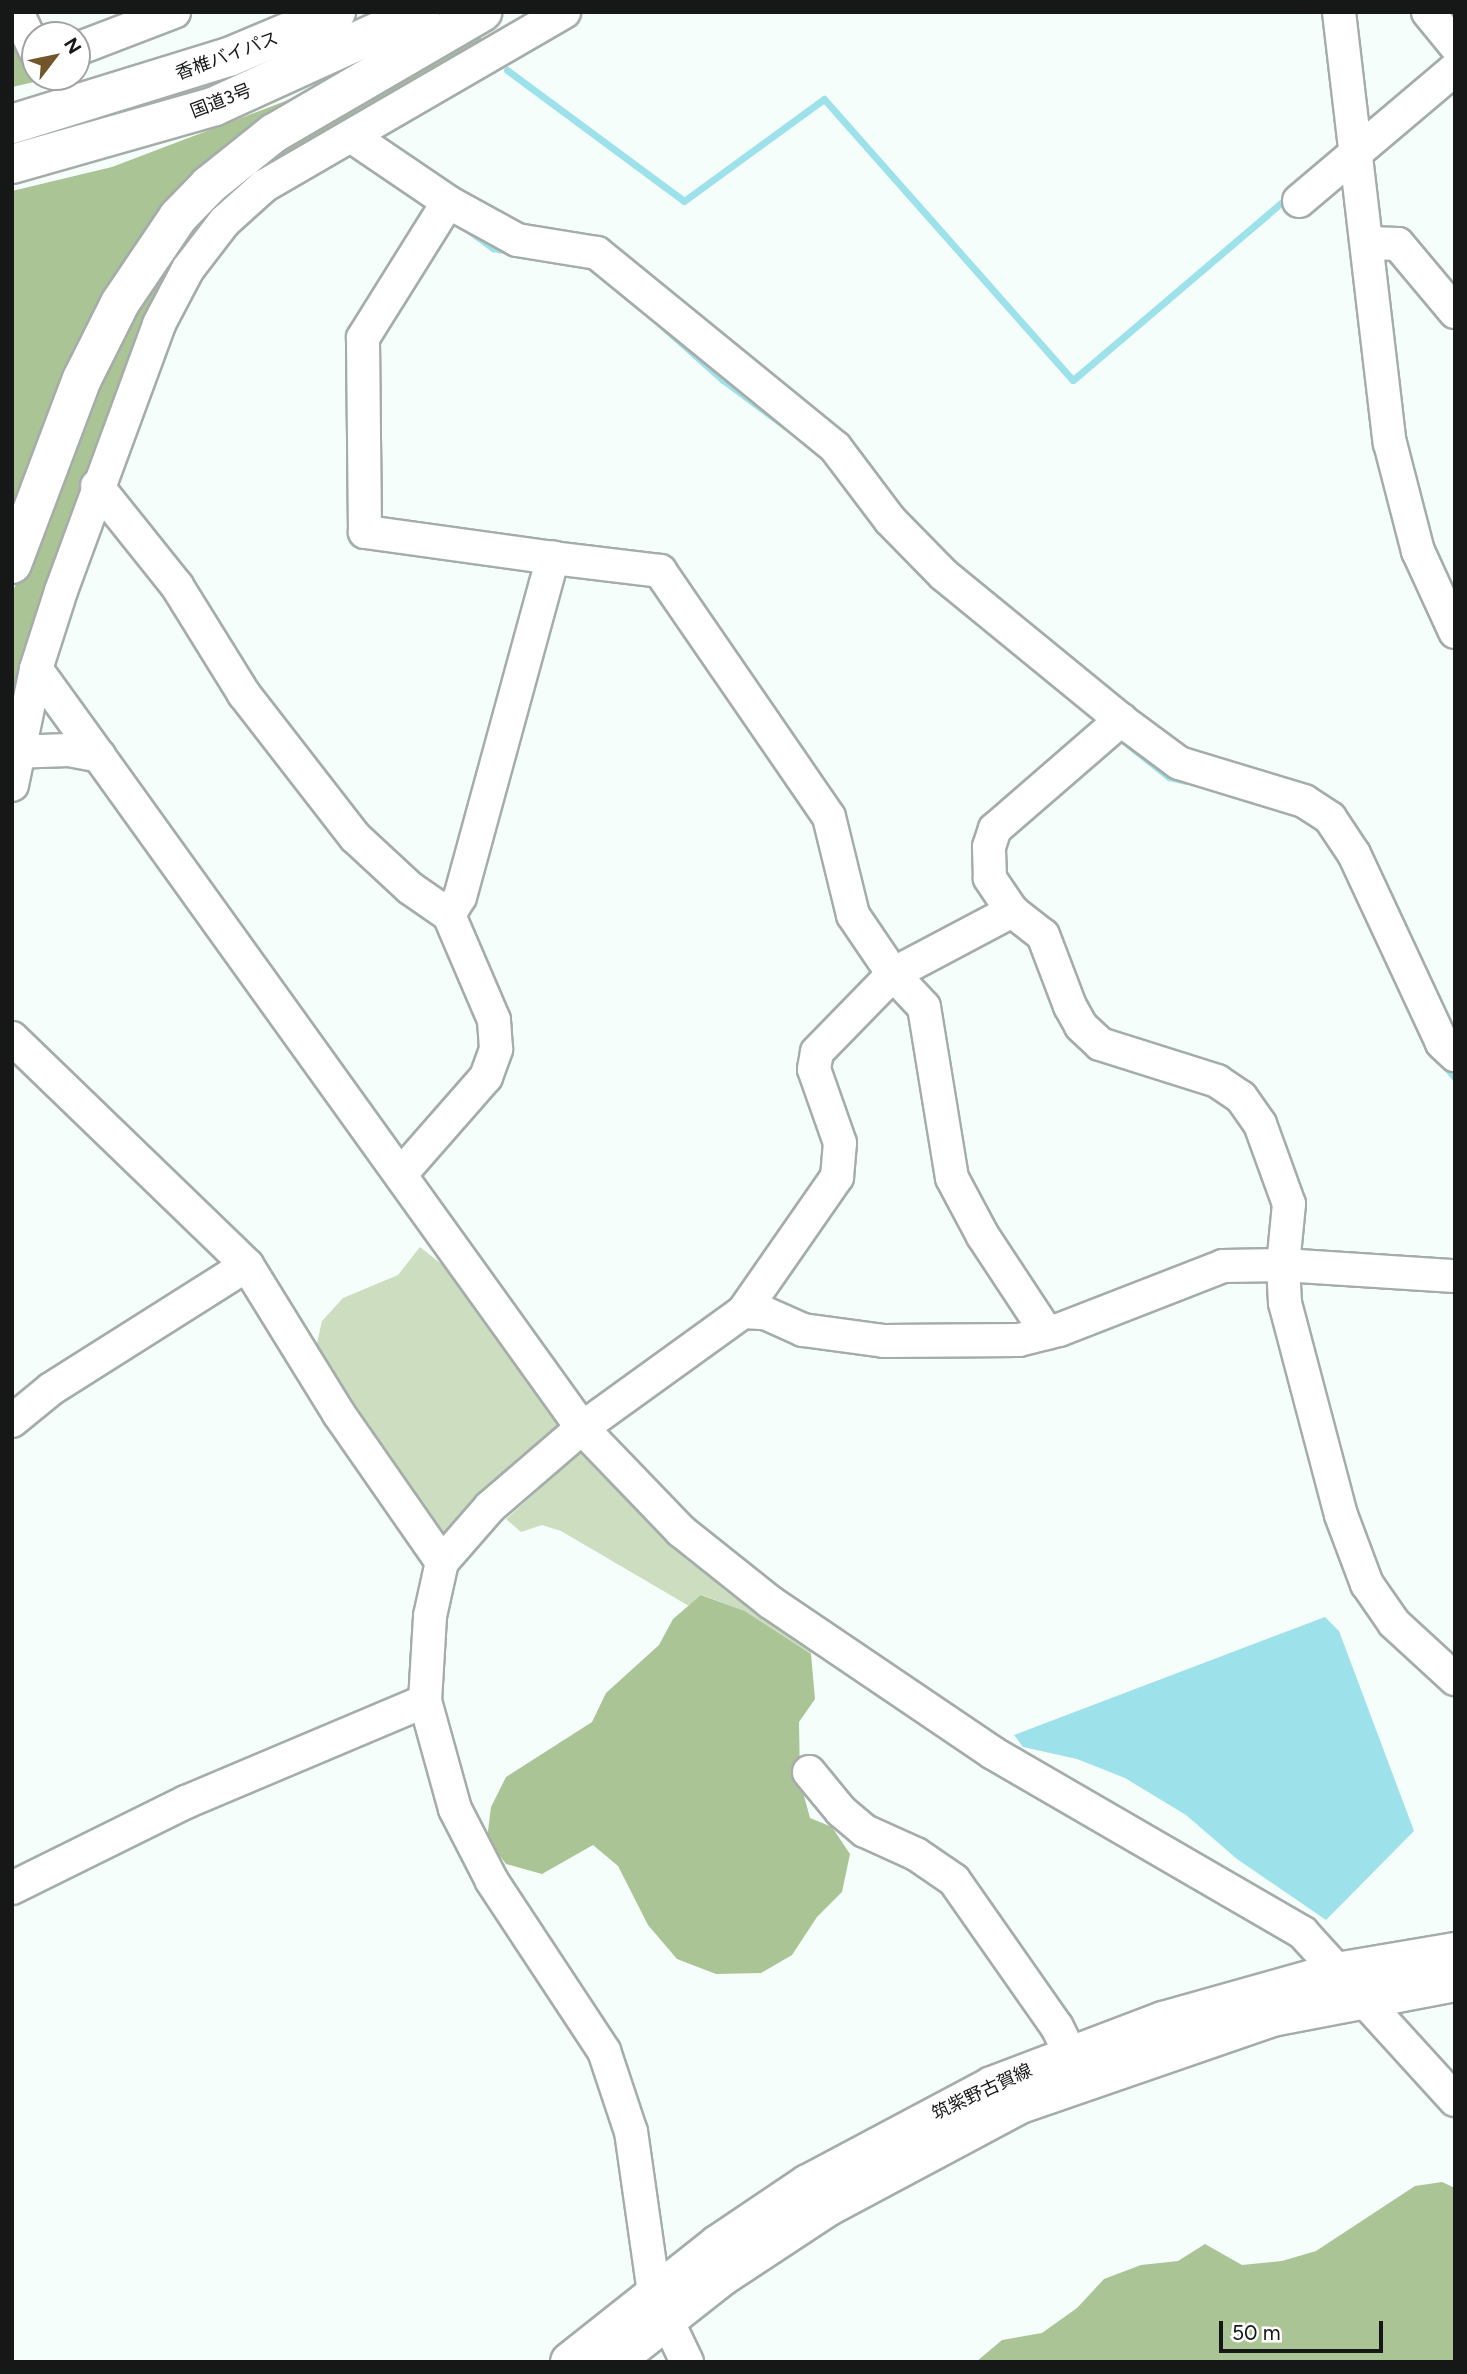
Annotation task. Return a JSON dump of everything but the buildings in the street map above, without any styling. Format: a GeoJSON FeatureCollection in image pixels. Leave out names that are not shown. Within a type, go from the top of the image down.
{"type":"FeatureCollection","features":[{"type":"Feature","properties":{"kind":"main road","name":"香椎バイパス"},"geometry":{"type":"LineString","coordinates":[[155,82],[336,12]]}},
{"type":"Feature","properties":{"kind":"main road","name":"国道3号"},"geometry":{"type":"LineString","coordinates":[[12,164],[215,106],[421,12]]}},
{"type":"Feature","properties":{"kind":"main road"},"geometry":{"type":"LineString","coordinates":[[12,564],[82,379],[120,303],[178,217],[209,185],[274,133],[482,12]]}},
{"type":"Feature","properties":{"kind":"main road"},"geometry":{"type":"LineString","coordinates":[[12,102],[155,82]]}},
{"type":"Feature","properties":{"kind":"main road"},"geometry":{"type":"LineString","coordinates":[[12,124],[155,82]]}},
{"type":"Feature","properties":{"kind":"main road","name":"筑紫野古賀線"},"geometry":{"type":"LineString","coordinates":[[570,2362],[660,2305],[827,2207],[1077,2067],[1272,2017],[1349,1985],[1455,1952]]}},
{"type":"Feature","properties":{"kind":"main road","name":"筑紫野古賀線"},"geometry":{"type":"LineString","coordinates":[[1349,1985],[1455,1982]]}},
{"type":"Feature","properties":{"kind":"main road","name":"筑紫野古賀線"},"geometry":{"type":"LineString","coordinates":[[613,2362],[660,2305]]}},
{"type":"Feature","properties":{"kind":"street"},"geometry":{"type":"LineString","coordinates":[[91,44],[174,12]]}},
{"type":"Feature","properties":{"kind":"street"},"geometry":{"type":"LineString","coordinates":[[12,785],[16,752],[36,669],[97,486],[159,324],[188,270],[224,222],[264,186],[354,138],[564,12]]}},
{"type":"Feature","properties":{"kind":"street"},"geometry":{"type":"LineString","coordinates":[[1339,12],[1390,443],[1405,512],[1455,632]]}},
{"type":"Feature","properties":{"kind":"street"},"geometry":{"type":"LineString","coordinates":[[1428,12],[1455,45]]}},
{"type":"Feature","properties":{"kind":"street"},"geometry":{"type":"LineString","coordinates":[[1298,201],[1455,69]]}},
{"type":"Feature","properties":{"kind":"street"},"geometry":{"type":"LineString","coordinates":[[354,138],[448,202],[517,240],[597,253],[724,361],[835,447],[890,520],[944,575],[1121,720],[1180,763],[1304,801],[1330,818],[1354,854],[1442,1043],[1455,1055]]}},
{"type":"Feature","properties":{"kind":"street"},"geometry":{"type":"LineString","coordinates":[[448,202],[363,338],[365,532],[660,571],[829,817],[853,915],[893,974],[924,1007],[952,1178],[983,1236],[1047,1333]]}},
{"type":"Feature","properties":{"kind":"street"},"geometry":{"type":"LineString","coordinates":[[1367,243],[1398,244],[1455,312]]}},
{"type":"Feature","properties":{"kind":"street"},"geometry":{"type":"LineString","coordinates":[[97,486],[177,586],[244,694],[355,837],[410,888],[449,915],[494,1020],[496,1049],[486,1077],[401,1174]]}},
{"type":"Feature","properties":{"kind":"street"},"geometry":{"type":"LineString","coordinates":[[449,915],[460,897],[553,558]]}},
{"type":"Feature","properties":{"kind":"street"},"geometry":{"type":"LineString","coordinates":[[36,669],[582,1428],[681,1531],[770,1602],[993,1754],[1303,1933],[1455,2100]]}},
{"type":"Feature","properties":{"kind":"street"},"geometry":{"type":"LineString","coordinates":[[1121,720],[995,829],[989,847],[990,878],[1012,911],[1043,935],[1070,1006],[1081,1026],[1100,1044],[1217,1081],[1241,1097],[1260,1124],[1289,1204],[1283,1265],[1285,1303],[1353,1551],[1367,1584],[1394,1623],[1455,1679]]}},
{"type":"Feature","properties":{"kind":"street"},"geometry":{"type":"LineString","coordinates":[[16,752],[69,750],[99,756]]}},
{"type":"Feature","properties":{"kind":"street"},"geometry":{"type":"LineString","coordinates":[[687,2362],[660,2305],[631,2132],[604,2051],[492,1881],[455,1809],[425,1701],[430,1616],[442,1562],[490,1507],[582,1428],[743,1312],[837,1177],[841,1143],[814,1069],[817,1052],[893,974],[1012,911]]}},
{"type":"Feature","properties":{"kind":"street"},"geometry":{"type":"LineString","coordinates":[[12,1038],[247,1265],[339,1414],[442,1562]]}},
{"type":"Feature","properties":{"kind":"street"},"geometry":{"type":"LineString","coordinates":[[12,1421],[51,1389],[247,1265]]}},
{"type":"Feature","properties":{"kind":"street"},"geometry":{"type":"LineString","coordinates":[[743,1312],[765,1313],[803,1331],[884,1341],[1019,1340],[1047,1333],[1223,1266],[1283,1265],[1455,1276]]}},
{"type":"Feature","properties":{"kind":"street"},"geometry":{"type":"LineString","coordinates":[[12,1888],[186,1802],[341,1733],[425,1701]]}},
{"type":"Feature","properties":{"kind":"street"},"geometry":{"type":"LineString","coordinates":[[809,1772],[841,1811],[865,1831],[916,1854],[954,1880],[1077,2067]]}},
{"type":"Feature","properties":{"kind":"green space"},"geometry":{"type":"Polygon","coordinates":[[[12,25],[21,48],[21,85],[12,87],[12,25]]]}},
{"type":"Feature","properties":{"kind":"green space"},"geometry":{"type":"Polygon","coordinates":[[[475,34],[488,43],[255,178],[126,368],[52,582],[12,736],[12,595],[50,483],[153,269],[231,178],[475,34]]]}},
{"type":"Feature","properties":{"kind":"green space"},"geometry":{"type":"Polygon","coordinates":[[[330,84],[191,191],[12,538],[12,191],[112,167],[330,84]]]}},
{"type":"Feature","properties":{"kind":"green space"},"geometry":{"type":"Polygon","coordinates":[[[420,1247],[444,1266],[557,1425],[511,1468],[452,1538],[438,1541],[315,1352],[322,1321],[343,1298],[398,1275],[420,1247]]]}},
{"type":"Feature","properties":{"kind":"green space"},"geometry":{"type":"Polygon","coordinates":[[[583,1450],[813,1644],[811,1654],[745,1611],[702,1595],[689,1606],[561,1531],[542,1525],[521,1532],[506,1519],[583,1450]]]}},
{"type":"Feature","properties":{"kind":"green space"},"geometry":{"type":"Polygon","coordinates":[[[701,1595],[745,1611],[811,1654],[815,1699],[799,1722],[800,1781],[810,1818],[832,1827],[850,1854],[842,1892],[817,1917],[792,1955],[761,1973],[716,1974],[677,1959],[648,1925],[618,1866],[593,1845],[542,1874],[506,1864],[487,1839],[491,1807],[506,1777],[592,1722],[606,1693],[659,1645],[673,1619],[701,1595]]]}},
{"type":"Feature","properties":{"kind":"green space"},"geometry":{"type":"Polygon","coordinates":[[[1442,2182],[1455,2188],[1455,2362],[976,2362],[1002,2340],[1042,2333],[1077,2308],[1104,2279],[1141,2265],[1178,2261],[1205,2244],[1242,2265],[1282,2261],[1316,2251],[1415,2186],[1442,2182]]]}},
{"type":"Feature","properties":{"kind":"water"},"geometry":{"type":"Polygon","coordinates":[[[1325,1617],[1339,1631],[1414,1831],[1326,1920],[1237,1859],[1186,1815],[1125,1778],[1077,1759],[1023,1747],[1014,1735],[1325,1617]]]}},
{"type":"Feature","properties":{"kind":"waterway"},"geometry":{"type":"LineString","coordinates":[[507,70],[684,201],[824,99],[1073,380],[1289,196]]}},
{"type":"Feature","properties":{"kind":"waterway"},"geometry":{"type":"LineString","coordinates":[[468,230],[493,248],[509,251]]}},
{"type":"Feature","properties":{"kind":"waterway"},"geometry":{"type":"LineString","coordinates":[[661,325],[723,380],[785,426]]}},
{"type":"Feature","properties":{"kind":"waterway"},"geometry":{"type":"LineString","coordinates":[[896,546],[926,578]]}},
{"type":"Feature","properties":{"kind":"waterway"},"geometry":{"type":"LineString","coordinates":[[1121,739],[1169,777],[1186,781]]}},
{"type":"Feature","properties":{"kind":"waterway"},"geometry":{"type":"LineString","coordinates":[[1434,1054],[1455,1077]]}}]}
